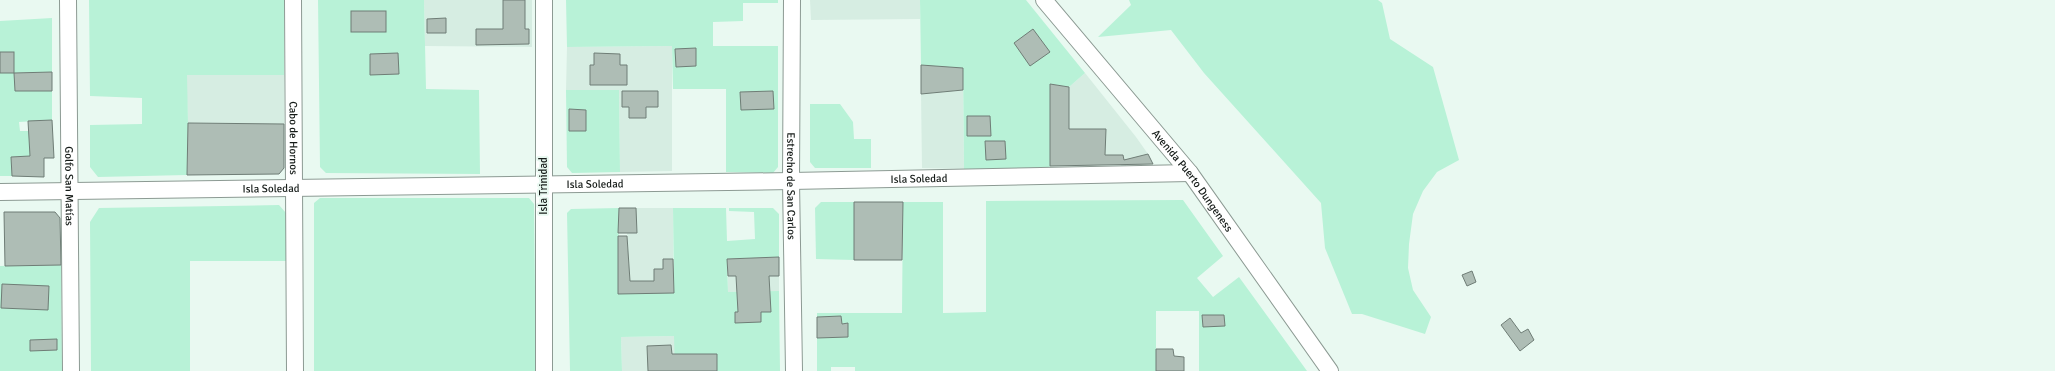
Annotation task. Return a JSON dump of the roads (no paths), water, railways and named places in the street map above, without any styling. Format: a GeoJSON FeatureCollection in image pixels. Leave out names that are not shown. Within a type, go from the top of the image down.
{"type":"FeatureCollection","features":[{"type":"Feature","properties":{"kind":"street","name":"Golfo San Matías"},"geometry":{"type":"LineString","coordinates":[[68,0],[71,371]]}},
{"type":"Feature","properties":{"kind":"street","name":"Cabo de Hornos"},"geometry":{"type":"LineString","coordinates":[[293,0],[295,371]]}},
{"type":"Feature","properties":{"kind":"street","name":"Isla Trinidad"},"geometry":{"type":"LineString","coordinates":[[544,0],[544,371]]}},
{"type":"Feature","properties":{"kind":"street","name":"Estrecho de San Carlos"},"geometry":{"type":"LineString","coordinates":[[792,0],[791,181],[794,371]]}},
{"type":"Feature","properties":{"kind":"street","name":"Avenida Puerto Dungeness"},"geometry":{"type":"LineString","coordinates":[[1044,0],[1190,173],[1330,371]]}},
{"type":"Feature","properties":{"kind":"street","name":"Isla Soledad"},"geometry":{"type":"LineString","coordinates":[[0,192],[294,189],[543,183],[791,181],[1190,173]]}}]}
